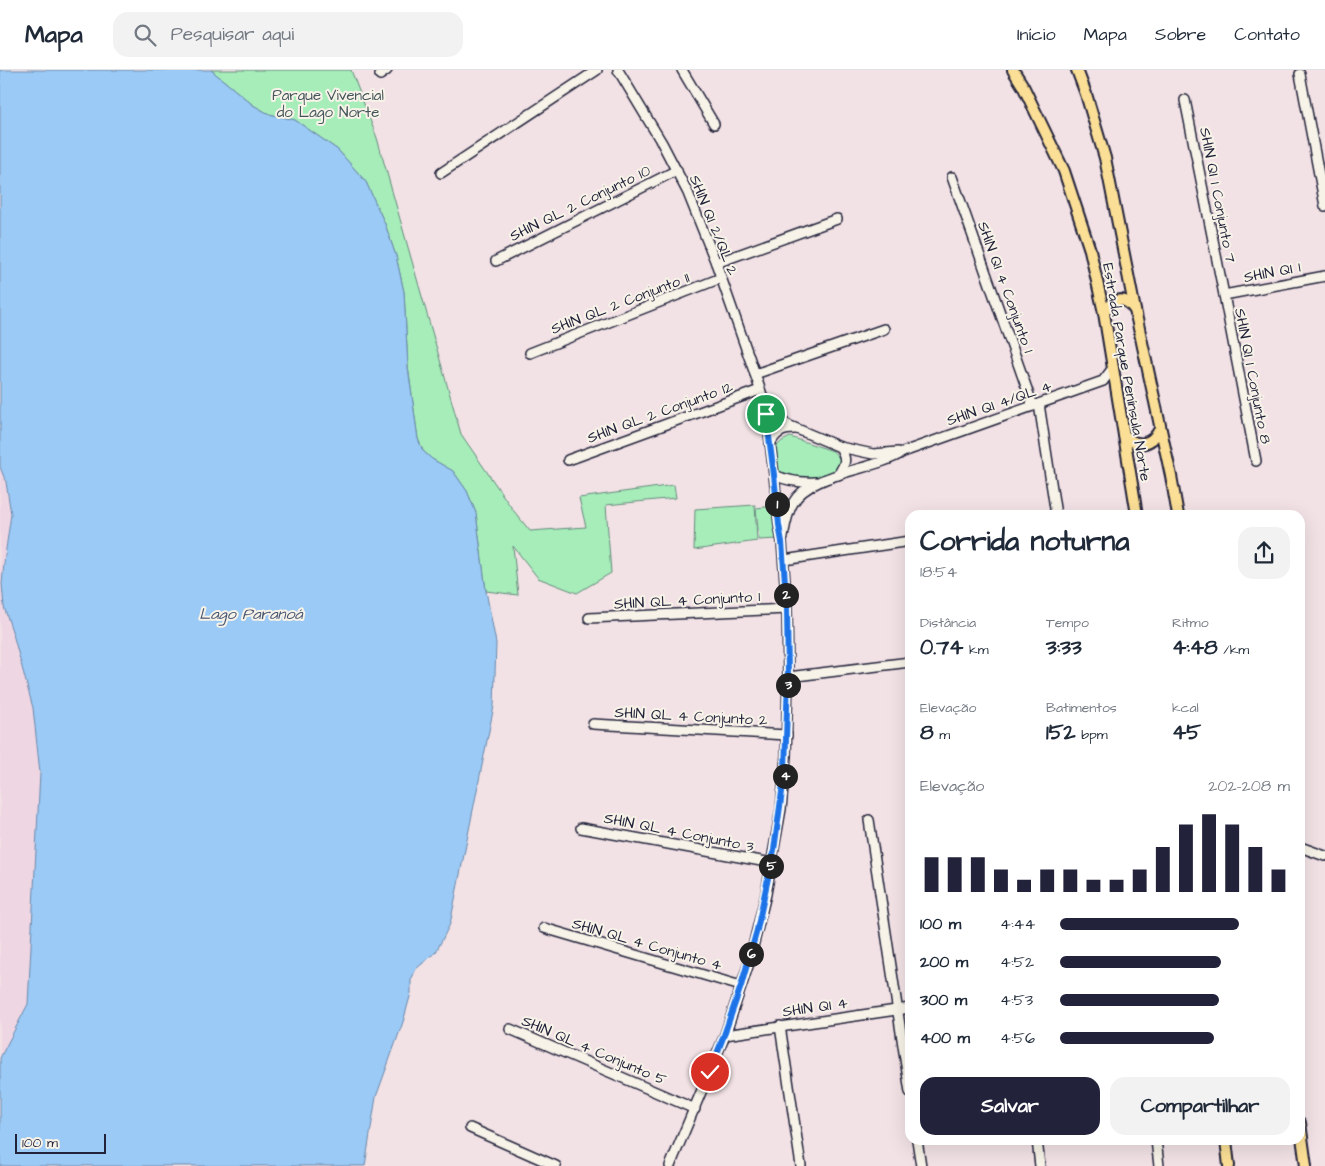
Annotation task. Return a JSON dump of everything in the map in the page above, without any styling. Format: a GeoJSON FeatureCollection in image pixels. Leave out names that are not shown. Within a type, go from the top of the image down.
{"type":"FeatureCollection","features":[{"type":"Feature","properties":{"kind":"main road","name":"Estrada Parque Península Norte"},"geometry":{"type":"LineString","coordinates":[[1014,70],[1064,171],[1090,250],[1104,313],[1136,510]]}},
{"type":"Feature","properties":{"kind":"main road","name":"Estrada Parque Península Norte"},"geometry":{"type":"LineString","coordinates":[[1077,70],[1105,158],[1177,510]]}},
{"type":"Feature","properties":{"kind":"main road"},"geometry":{"type":"LineString","coordinates":[[1104,313],[1113,302],[1119,300],[1131,304],[1135,310]]}},
{"type":"Feature","properties":{"kind":"main road"},"geometry":{"type":"LineString","coordinates":[[1124,434],[1129,440],[1144,444],[1157,436],[1160,430]]}},
{"type":"Feature","properties":{"kind":"main road"},"geometry":{"type":"LineString","coordinates":[[1227,1145],[1229,1166]]}},
{"type":"Feature","properties":{"kind":"main road"},"geometry":{"type":"LineString","coordinates":[[1303,1145],[1306,1166]]}},
{"type":"Feature","properties":{"kind":"street"},"geometry":{"type":"LineString","coordinates":[[441,173],[597,70]]}},
{"type":"Feature","properties":{"kind":"street","name":"SHIN QI 2/QL 2"},"geometry":{"type":"LineString","coordinates":[[618,70],[677,170],[697,212],[764,401],[770,444]]}},
{"type":"Feature","properties":{"kind":"street"},"geometry":{"type":"LineString","coordinates":[[682,70],[714,124]]}},
{"type":"Feature","properties":{"kind":"street"},"geometry":{"type":"LineString","coordinates":[[1300,74],[1325,206]]}},
{"type":"Feature","properties":{"kind":"street","name":"SHIN QI 1 Conjunto 7"},"geometry":{"type":"LineString","coordinates":[[1185,100],[1224,295]]}},
{"type":"Feature","properties":{"kind":"street","name":"SHIN QL 2 Conjunto 10"},"geometry":{"type":"LineString","coordinates":[[496,261],[677,170]]}},
{"type":"Feature","properties":{"kind":"street","name":"SHIN QI 4 Conjunto 1"},"geometry":{"type":"LineString","coordinates":[[952,177],[1036,405],[1055,510]]}},
{"type":"Feature","properties":{"kind":"street"},"geometry":{"type":"LineString","coordinates":[[716,263],[837,219]]}},
{"type":"Feature","properties":{"kind":"street","name":"SHIN QI 1"},"geometry":{"type":"LineString","coordinates":[[1224,295],[1325,276]]}},
{"type":"Feature","properties":{"kind":"street","name":"SHIN QL 2 Conjunto 11"},"geometry":{"type":"LineString","coordinates":[[530,353],[721,278]]}},
{"type":"Feature","properties":{"kind":"street","name":"SHIN QI 1 Conjunto 8"},"geometry":{"type":"LineString","coordinates":[[1224,295],[1256,461]]}},
{"type":"Feature","properties":{"kind":"street"},"geometry":{"type":"LineString","coordinates":[[755,374],[884,329]]}},
{"type":"Feature","properties":{"kind":"street"},"geometry":{"type":"LineString","coordinates":[[1113,368],[1103,381],[1117,388]]}},
{"type":"Feature","properties":{"kind":"street","name":"SHIN QI 4/QL 4"},"geometry":{"type":"LineString","coordinates":[[782,542],[792,504],[809,487],[838,475],[880,463],[903,452],[1103,381]]}},
{"type":"Feature","properties":{"kind":"street","name":"SHIN QL 2 Conjunto 12"},"geometry":{"type":"LineString","coordinates":[[568,460],[760,390]]}},
{"type":"Feature","properties":{"kind":"street","name":"SHIN QI 2/QL 2"},"geometry":{"type":"LineString","coordinates":[[764,401],[775,417],[798,429]]}},
{"type":"Feature","properties":{"kind":"street"},"geometry":{"type":"LineString","coordinates":[[770,444],[774,435],[783,430],[798,429]]}},
{"type":"Feature","properties":{"kind":"street","name":"SHIN QI 4/QL 4"},"geometry":{"type":"LineString","coordinates":[[798,429],[840,447],[873,454],[903,452]]}},
{"type":"Feature","properties":{"kind":"street","name":"SHIN QI 4/QL 4"},"geometry":{"type":"LineString","coordinates":[[670,1166],[695,1109],[741,986],[760,922],[772,863],[783,790],[787,735],[787,609],[784,560],[770,444]]}},
{"type":"Feature","properties":{"kind":"street"},"geometry":{"type":"LineString","coordinates":[[838,475],[845,458],[840,447]]}},
{"type":"Feature","properties":{"kind":"street"},"geometry":{"type":"LineString","coordinates":[[774,475],[802,483],[822,481]]}},
{"type":"Feature","properties":{"kind":"street"},"geometry":{"type":"LineString","coordinates":[[784,560],[905,542]]}},
{"type":"Feature","properties":{"kind":"street","name":"SHIN QL 4 Conjunto 1"},"geometry":{"type":"LineString","coordinates":[[590,618],[787,609]]}},
{"type":"Feature","properties":{"kind":"street"},"geometry":{"type":"LineString","coordinates":[[788,677],[905,663]]}},
{"type":"Feature","properties":{"kind":"street","name":"SHIN QL 4 Conjunto 2"},"geometry":{"type":"LineString","coordinates":[[593,724],[787,735]]}},
{"type":"Feature","properties":{"kind":"street"},"geometry":{"type":"LineString","coordinates":[[869,820],[905,1058]]}},
{"type":"Feature","properties":{"kind":"street","name":"SHIN QL 4 Conjunto 3"},"geometry":{"type":"LineString","coordinates":[[581,828],[772,863]]}},
{"type":"Feature","properties":{"kind":"street"},"geometry":{"type":"LineString","coordinates":[[1305,849],[1325,856]]}},
{"type":"Feature","properties":{"kind":"street","name":"SHIN QL 4 Conjunto 4"},"geometry":{"type":"LineString","coordinates":[[544,928],[741,986]]}},
{"type":"Feature","properties":{"kind":"street","name":"SHIN QI 4"},"geometry":{"type":"LineString","coordinates":[[724,1035],[905,1009]]}},
{"type":"Feature","properties":{"kind":"street"},"geometry":{"type":"LineString","coordinates":[[780,1026],[801,1166]]}},
{"type":"Feature","properties":{"kind":"street","name":"SHIN QL 4 Conjunto 5"},"geometry":{"type":"LineString","coordinates":[[510,1029],[695,1109]]}},
{"type":"Feature","properties":{"kind":"street"},"geometry":{"type":"LineString","coordinates":[[470,1128],[556,1166]]}},
{"type":"Feature","properties":{"kind":"street"},"geometry":{"type":"LineString","coordinates":[[918,1145],[921,1166]]}},
{"type":"Feature","properties":{"kind":"street"},"geometry":{"type":"LineString","coordinates":[[1038,1145],[1040,1166]]}},
{"type":"Feature","properties":{"kind":"street"},"geometry":{"type":"LineString","coordinates":[[1157,1145],[1159,1166]]}},
{"type":"Feature","properties":{"kind":"shaded area"},"geometry":{"type":"Polygon","coordinates":[[[0,467],[6,482],[11,514],[2,584],[4,607],[33,708],[40,773],[28,1004],[0,1058],[0,467]]]}},
{"type":"Feature","properties":{"kind":"green space","name":"Parque Vivencial do Lago Norte"},"geometry":{"type":"Polygon","coordinates":[[[211,70],[351,70],[377,138],[461,434],[513,510],[530,531],[586,527],[579,498],[674,485],[676,498],[606,505],[611,573],[577,593],[538,578],[513,546],[518,595],[486,591],[476,513],[467,491],[453,471],[432,459],[423,451],[418,439],[408,367],[404,292],[396,256],[385,224],[366,182],[338,150],[295,120],[269,114],[253,105],[211,70]]]}},
{"type":"Feature","properties":{"kind":"green space"},"geometry":{"type":"Polygon","coordinates":[[[790,437],[833,451],[840,459],[840,466],[831,474],[815,479],[789,478],[779,471],[774,449],[782,441],[790,437]]]}},
{"type":"Feature","properties":{"kind":"green space"},"geometry":{"type":"Polygon","coordinates":[[[755,505],[757,541],[694,550],[695,509],[755,505]]]}},
{"type":"Feature","properties":{"kind":"green space"},"geometry":{"type":"Polygon","coordinates":[[[774,506],[778,539],[759,540],[756,508],[774,506]]]}},
{"type":"Feature","properties":{"kind":"water","name":"Lago Paranoá"},"geometry":{"type":"Polygon","coordinates":[[[0,70],[211,70],[253,105],[269,114],[295,120],[338,150],[366,182],[385,224],[396,256],[404,292],[408,367],[418,439],[423,451],[432,459],[453,471],[467,491],[476,513],[486,591],[496,643],[494,706],[450,924],[436,952],[416,969],[411,980],[411,993],[403,1022],[376,1097],[365,1166],[0,1166],[0,1058],[28,1004],[40,773],[33,708],[4,607],[2,584],[11,514],[6,482],[0,467],[0,70]]]}},
{"type":"Feature","properties":{"kind":"route"},"geometry":{"type":"LineString","coordinates":[[710,1072],[749,963],[766,894],[781,808],[785,770],[788,677],[787,609],[782,542],[766,414]]}}]}
